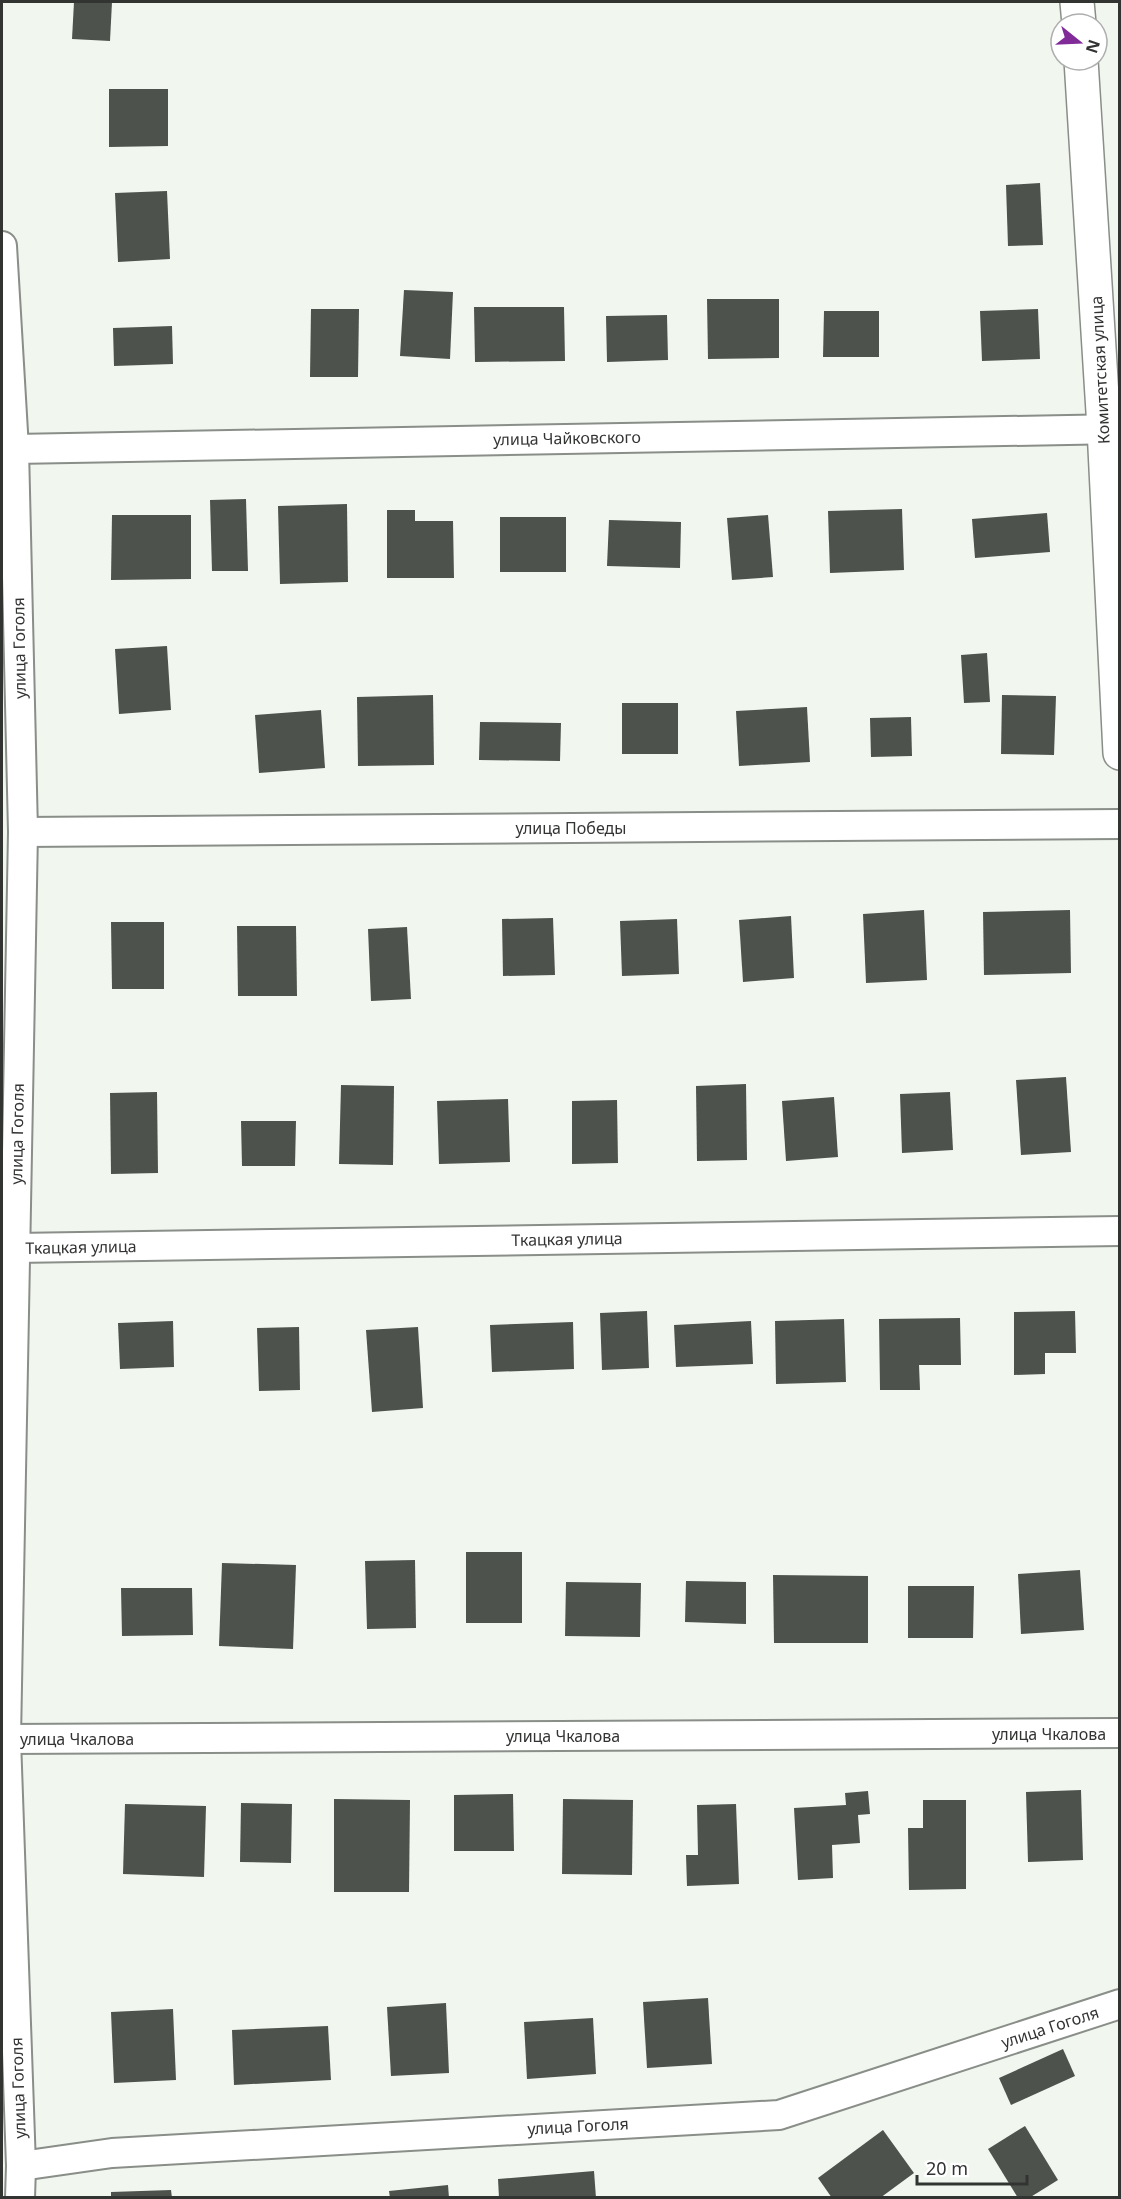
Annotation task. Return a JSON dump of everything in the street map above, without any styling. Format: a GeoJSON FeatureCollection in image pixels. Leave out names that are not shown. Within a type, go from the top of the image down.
{"type":"FeatureCollection","features":[{"type":"Feature","properties":{"kind":"street","name":"Комитетская улица"},"geometry":{"type":"LineString","coordinates":[[1082,72],[1112,428],[1119,753]]}},
{"type":"Feature","properties":{"kind":"street","name":"улица Гоголя"},"geometry":{"type":"LineString","coordinates":[[2,246],[14,449],[23,832],[6,1739],[21,2166],[20,2198]]}},
{"type":"Feature","properties":{"kind":"street","name":"улица Чайковского"},"geometry":{"type":"LineString","coordinates":[[14,449],[1112,428]]}},
{"type":"Feature","properties":{"kind":"street","name":"улица Победы"},"geometry":{"type":"LineString","coordinates":[[23,832],[1119,824]]}},
{"type":"Feature","properties":{"kind":"street","name":"Ткацкая улица"},"geometry":{"type":"LineString","coordinates":[[15,1248],[1119,1231]]}},
{"type":"Feature","properties":{"kind":"street","name":"улица Чкалова"},"geometry":{"type":"LineString","coordinates":[[6,1739],[1119,1733]]}},
{"type":"Feature","properties":{"kind":"street","name":"улица Гоголя"},"geometry":{"type":"LineString","coordinates":[[21,2166],[112,2153],[779,2115],[1119,2004]]}},
{"type":"Feature","properties":{"kind":"building"},"geometry":{"type":"Polygon","coordinates":[[[74,2],[112,2],[110,41],[72,39],[74,2]]]}},
{"type":"Feature","properties":{"kind":"building"},"geometry":{"type":"Polygon","coordinates":[[[109,89],[168,89],[168,146],[109,147],[109,89]]]}},
{"type":"Feature","properties":{"kind":"building"},"geometry":{"type":"Polygon","coordinates":[[[1040,183],[1043,245],[1008,246],[1006,185],[1040,183]]]}},
{"type":"Feature","properties":{"kind":"building"},"geometry":{"type":"Polygon","coordinates":[[[167,191],[170,259],[118,262],[115,193],[167,191]]]}},
{"type":"Feature","properties":{"kind":"building"},"geometry":{"type":"Polygon","coordinates":[[[404,290],[453,292],[450,359],[400,356],[404,290]]]}},
{"type":"Feature","properties":{"kind":"building"},"geometry":{"type":"Polygon","coordinates":[[[707,299],[779,299],[779,358],[708,359],[707,299]]]}},
{"type":"Feature","properties":{"kind":"building"},"geometry":{"type":"Polygon","coordinates":[[[474,307],[564,307],[565,361],[475,362],[474,307]]]}},
{"type":"Feature","properties":{"kind":"building"},"geometry":{"type":"Polygon","coordinates":[[[311,309],[359,309],[358,377],[310,377],[311,309]]]}},
{"type":"Feature","properties":{"kind":"building"},"geometry":{"type":"Polygon","coordinates":[[[1038,309],[1040,359],[982,361],[980,311],[1038,309]]]}},
{"type":"Feature","properties":{"kind":"building"},"geometry":{"type":"Polygon","coordinates":[[[824,311],[879,311],[879,357],[823,357],[824,311]]]}},
{"type":"Feature","properties":{"kind":"building"},"geometry":{"type":"Polygon","coordinates":[[[667,315],[668,360],[607,362],[606,316],[667,315]]]}},
{"type":"Feature","properties":{"kind":"building"},"geometry":{"type":"Polygon","coordinates":[[[172,326],[173,364],[114,366],[113,328],[172,326]]]}},
{"type":"Feature","properties":{"kind":"building"},"geometry":{"type":"Polygon","coordinates":[[[246,499],[248,571],[212,571],[210,500],[246,499]]]}},
{"type":"Feature","properties":{"kind":"building"},"geometry":{"type":"Polygon","coordinates":[[[347,504],[348,582],[280,584],[278,506],[347,504]]]}},
{"type":"Feature","properties":{"kind":"building"},"geometry":{"type":"Polygon","coordinates":[[[902,509],[904,570],[830,573],[828,511],[902,509]]]}},
{"type":"Feature","properties":{"kind":"building"},"geometry":{"type":"Polygon","coordinates":[[[387,510],[415,510],[415,521],[453,521],[454,578],[387,578],[387,510]]]}},
{"type":"Feature","properties":{"kind":"building"},"geometry":{"type":"Polygon","coordinates":[[[1047,513],[1050,552],[975,558],[972,519],[1047,513]]]}},
{"type":"Feature","properties":{"kind":"building"},"geometry":{"type":"Polygon","coordinates":[[[112,515],[191,515],[191,579],[111,580],[112,515]]]}},
{"type":"Feature","properties":{"kind":"building"},"geometry":{"type":"Polygon","coordinates":[[[768,515],[773,577],[732,580],[727,518],[768,515]]]}},
{"type":"Feature","properties":{"kind":"building"},"geometry":{"type":"Polygon","coordinates":[[[500,517],[566,517],[566,572],[500,572],[500,517]]]}},
{"type":"Feature","properties":{"kind":"building"},"geometry":{"type":"Polygon","coordinates":[[[609,520],[681,522],[680,568],[607,566],[609,520]]]}},
{"type":"Feature","properties":{"kind":"building"},"geometry":{"type":"Polygon","coordinates":[[[167,646],[171,710],[119,714],[115,649],[167,646]]]}},
{"type":"Feature","properties":{"kind":"building"},"geometry":{"type":"Polygon","coordinates":[[[987,653],[990,702],[964,703],[961,655],[987,653]]]}},
{"type":"Feature","properties":{"kind":"building"},"geometry":{"type":"Polygon","coordinates":[[[433,695],[434,765],[358,766],[357,697],[433,695]]]}},
{"type":"Feature","properties":{"kind":"building"},"geometry":{"type":"Polygon","coordinates":[[[1002,695],[1056,696],[1054,755],[1001,754],[1002,695]]]}},
{"type":"Feature","properties":{"kind":"building"},"geometry":{"type":"Polygon","coordinates":[[[622,703],[678,703],[678,754],[622,754],[622,703]]]}},
{"type":"Feature","properties":{"kind":"building"},"geometry":{"type":"Polygon","coordinates":[[[807,707],[810,762],[739,766],[736,711],[807,707]]]}},
{"type":"Feature","properties":{"kind":"building"},"geometry":{"type":"Polygon","coordinates":[[[321,710],[325,768],[259,773],[255,715],[321,710]]]}},
{"type":"Feature","properties":{"kind":"building"},"geometry":{"type":"Polygon","coordinates":[[[911,717],[912,756],[871,757],[870,718],[911,717]]]}},
{"type":"Feature","properties":{"kind":"building"},"geometry":{"type":"Polygon","coordinates":[[[480,722],[561,723],[560,761],[479,760],[480,722]]]}},
{"type":"Feature","properties":{"kind":"building"},"geometry":{"type":"Polygon","coordinates":[[[924,910],[927,980],[866,983],[863,914],[924,910]]]}},
{"type":"Feature","properties":{"kind":"building"},"geometry":{"type":"Polygon","coordinates":[[[1070,910],[1071,973],[984,975],[983,912],[1070,910]]]}},
{"type":"Feature","properties":{"kind":"building"},"geometry":{"type":"Polygon","coordinates":[[[791,916],[794,978],[743,982],[739,920],[791,916]]]}},
{"type":"Feature","properties":{"kind":"building"},"geometry":{"type":"Polygon","coordinates":[[[553,918],[555,975],[503,976],[502,919],[553,918]]]}},
{"type":"Feature","properties":{"kind":"building"},"geometry":{"type":"Polygon","coordinates":[[[677,919],[679,974],[622,976],[620,921],[677,919]]]}},
{"type":"Feature","properties":{"kind":"building"},"geometry":{"type":"Polygon","coordinates":[[[111,922],[164,922],[164,989],[112,989],[111,922]]]}},
{"type":"Feature","properties":{"kind":"building"},"geometry":{"type":"Polygon","coordinates":[[[237,926],[296,926],[297,996],[238,996],[237,926]]]}},
{"type":"Feature","properties":{"kind":"building"},"geometry":{"type":"Polygon","coordinates":[[[407,927],[411,999],[371,1001],[368,929],[407,927]]]}},
{"type":"Feature","properties":{"kind":"building"},"geometry":{"type":"Polygon","coordinates":[[[1066,1077],[1071,1152],[1021,1155],[1016,1080],[1066,1077]]]}},
{"type":"Feature","properties":{"kind":"building"},"geometry":{"type":"Polygon","coordinates":[[[746,1084],[747,1160],[697,1161],[696,1086],[746,1084]]]}},
{"type":"Feature","properties":{"kind":"building"},"geometry":{"type":"Polygon","coordinates":[[[341,1085],[394,1086],[393,1165],[339,1164],[341,1085]]]}},
{"type":"Feature","properties":{"kind":"building"},"geometry":{"type":"Polygon","coordinates":[[[157,1092],[158,1173],[111,1174],[110,1093],[157,1092]]]}},
{"type":"Feature","properties":{"kind":"building"},"geometry":{"type":"Polygon","coordinates":[[[950,1092],[953,1150],[902,1153],[900,1094],[950,1092]]]}},
{"type":"Feature","properties":{"kind":"building"},"geometry":{"type":"Polygon","coordinates":[[[834,1097],[838,1157],[786,1161],[782,1101],[834,1097]]]}},
{"type":"Feature","properties":{"kind":"building"},"geometry":{"type":"Polygon","coordinates":[[[508,1099],[510,1162],[439,1164],[437,1101],[508,1099]]]}},
{"type":"Feature","properties":{"kind":"building"},"geometry":{"type":"Polygon","coordinates":[[[617,1100],[618,1163],[572,1164],[572,1101],[617,1100]]]}},
{"type":"Feature","properties":{"kind":"building"},"geometry":{"type":"Polygon","coordinates":[[[241,1121],[296,1121],[295,1166],[242,1166],[241,1121]]]}},
{"type":"Feature","properties":{"kind":"building"},"geometry":{"type":"Polygon","coordinates":[[[647,1311],[649,1368],[602,1370],[600,1313],[647,1311]]]}},
{"type":"Feature","properties":{"kind":"building"},"geometry":{"type":"Polygon","coordinates":[[[1075,1311],[1076,1353],[1045,1353],[1045,1374],[1014,1375],[1014,1312],[1075,1311]]]}},
{"type":"Feature","properties":{"kind":"building"},"geometry":{"type":"Polygon","coordinates":[[[960,1318],[961,1365],[919,1365],[920,1390],[880,1390],[879,1319],[960,1318]]]}},
{"type":"Feature","properties":{"kind":"building"},"geometry":{"type":"Polygon","coordinates":[[[844,1319],[846,1382],[776,1384],[775,1321],[844,1319]]]}},
{"type":"Feature","properties":{"kind":"building"},"geometry":{"type":"Polygon","coordinates":[[[173,1321],[174,1367],[120,1369],[118,1323],[173,1321]]]}},
{"type":"Feature","properties":{"kind":"building"},"geometry":{"type":"Polygon","coordinates":[[[751,1321],[753,1364],[676,1367],[674,1325],[751,1321]]]}},
{"type":"Feature","properties":{"kind":"building"},"geometry":{"type":"Polygon","coordinates":[[[573,1322],[574,1369],[492,1372],[490,1325],[573,1322]]]}},
{"type":"Feature","properties":{"kind":"building"},"geometry":{"type":"Polygon","coordinates":[[[299,1327],[300,1390],[259,1391],[257,1328],[299,1327]]]}},
{"type":"Feature","properties":{"kind":"building"},"geometry":{"type":"Polygon","coordinates":[[[418,1327],[423,1408],[372,1412],[366,1330],[418,1327]]]}},
{"type":"Feature","properties":{"kind":"building"},"geometry":{"type":"Polygon","coordinates":[[[466,1552],[522,1552],[522,1623],[466,1623],[466,1552]]]}},
{"type":"Feature","properties":{"kind":"building"},"geometry":{"type":"Polygon","coordinates":[[[415,1560],[416,1628],[367,1629],[365,1561],[415,1560]]]}},
{"type":"Feature","properties":{"kind":"building"},"geometry":{"type":"Polygon","coordinates":[[[222,1563],[296,1565],[293,1649],[219,1646],[222,1563]]]}},
{"type":"Feature","properties":{"kind":"building"},"geometry":{"type":"Polygon","coordinates":[[[1080,1570],[1084,1630],[1021,1634],[1018,1574],[1080,1570]]]}},
{"type":"Feature","properties":{"kind":"building"},"geometry":{"type":"Polygon","coordinates":[[[773,1575],[868,1576],[868,1643],[774,1643],[773,1575]]]}},
{"type":"Feature","properties":{"kind":"building"},"geometry":{"type":"Polygon","coordinates":[[[686,1581],[746,1582],[746,1624],[685,1622],[686,1581]]]}},
{"type":"Feature","properties":{"kind":"building"},"geometry":{"type":"Polygon","coordinates":[[[566,1582],[641,1583],[640,1637],[565,1636],[566,1582]]]}},
{"type":"Feature","properties":{"kind":"building"},"geometry":{"type":"Polygon","coordinates":[[[908,1586],[974,1586],[973,1638],[908,1638],[908,1586]]]}},
{"type":"Feature","properties":{"kind":"building"},"geometry":{"type":"Polygon","coordinates":[[[121,1588],[192,1588],[193,1635],[122,1636],[121,1588]]]}},
{"type":"Feature","properties":{"kind":"building"},"geometry":{"type":"Polygon","coordinates":[[[1081,1790],[1083,1860],[1028,1862],[1026,1792],[1081,1790]]]}},
{"type":"Feature","properties":{"kind":"building"},"geometry":{"type":"Polygon","coordinates":[[[868,1791],[870,1814],[858,1815],[860,1843],[832,1845],[833,1878],[798,1880],[794,1808],[846,1805],[845,1793],[868,1791]]]}},
{"type":"Feature","properties":{"kind":"building"},"geometry":{"type":"Polygon","coordinates":[[[513,1794],[514,1851],[454,1851],[454,1795],[513,1794]]]}},
{"type":"Feature","properties":{"kind":"building"},"geometry":{"type":"Polygon","coordinates":[[[334,1799],[410,1800],[409,1892],[334,1892],[334,1799]]]}},
{"type":"Feature","properties":{"kind":"building"},"geometry":{"type":"Polygon","coordinates":[[[563,1799],[633,1800],[632,1875],[562,1874],[563,1799]]]}},
{"type":"Feature","properties":{"kind":"building"},"geometry":{"type":"Polygon","coordinates":[[[923,1800],[966,1800],[966,1889],[909,1890],[908,1828],[923,1828],[923,1800]]]}},
{"type":"Feature","properties":{"kind":"building"},"geometry":{"type":"Polygon","coordinates":[[[241,1803],[292,1804],[291,1863],[240,1862],[241,1803]]]}},
{"type":"Feature","properties":{"kind":"building"},"geometry":{"type":"Polygon","coordinates":[[[125,1804],[206,1806],[204,1877],[123,1874],[125,1804]]]}},
{"type":"Feature","properties":{"kind":"building"},"geometry":{"type":"Polygon","coordinates":[[[736,1804],[739,1884],[687,1886],[686,1855],[698,1855],[697,1805],[736,1804]]]}},
{"type":"Feature","properties":{"kind":"building"},"geometry":{"type":"Polygon","coordinates":[[[708,1998],[712,2064],[647,2068],[643,2002],[708,1998]]]}},
{"type":"Feature","properties":{"kind":"building"},"geometry":{"type":"Polygon","coordinates":[[[446,2003],[449,2073],[391,2076],[387,2007],[446,2003]]]}},
{"type":"Feature","properties":{"kind":"building"},"geometry":{"type":"Polygon","coordinates":[[[173,2009],[176,2080],[114,2083],[111,2012],[173,2009]]]}},
{"type":"Feature","properties":{"kind":"building"},"geometry":{"type":"Polygon","coordinates":[[[593,2018],[596,2074],[527,2079],[524,2022],[593,2018]]]}},
{"type":"Feature","properties":{"kind":"building"},"geometry":{"type":"Polygon","coordinates":[[[328,2026],[331,2080],[234,2085],[232,2030],[328,2026]]]}},
{"type":"Feature","properties":{"kind":"building"},"geometry":{"type":"Polygon","coordinates":[[[1063,2049],[1075,2076],[1011,2105],[999,2078],[1063,2049]]]}},
{"type":"Feature","properties":{"kind":"building"},"geometry":{"type":"Polygon","coordinates":[[[1025,2126],[1058,2180],[1029,2198],[1018,2198],[988,2149],[1025,2126]]]}},
{"type":"Feature","properties":{"kind":"building"},"geometry":{"type":"Polygon","coordinates":[[[883,2130],[914,2173],[880,2198],[832,2198],[818,2178],[883,2130]]]}},
{"type":"Feature","properties":{"kind":"building"},"geometry":{"type":"Polygon","coordinates":[[[594,2171],[596,2198],[499,2198],[498,2179],[594,2171]]]}},
{"type":"Feature","properties":{"kind":"building"},"geometry":{"type":"Polygon","coordinates":[[[448,2185],[449,2198],[390,2198],[389,2191],[448,2185]]]}},
{"type":"Feature","properties":{"kind":"building"},"geometry":{"type":"Polygon","coordinates":[[[171,2190],[172,2198],[111,2198],[111,2192],[171,2190]]]}}]}
